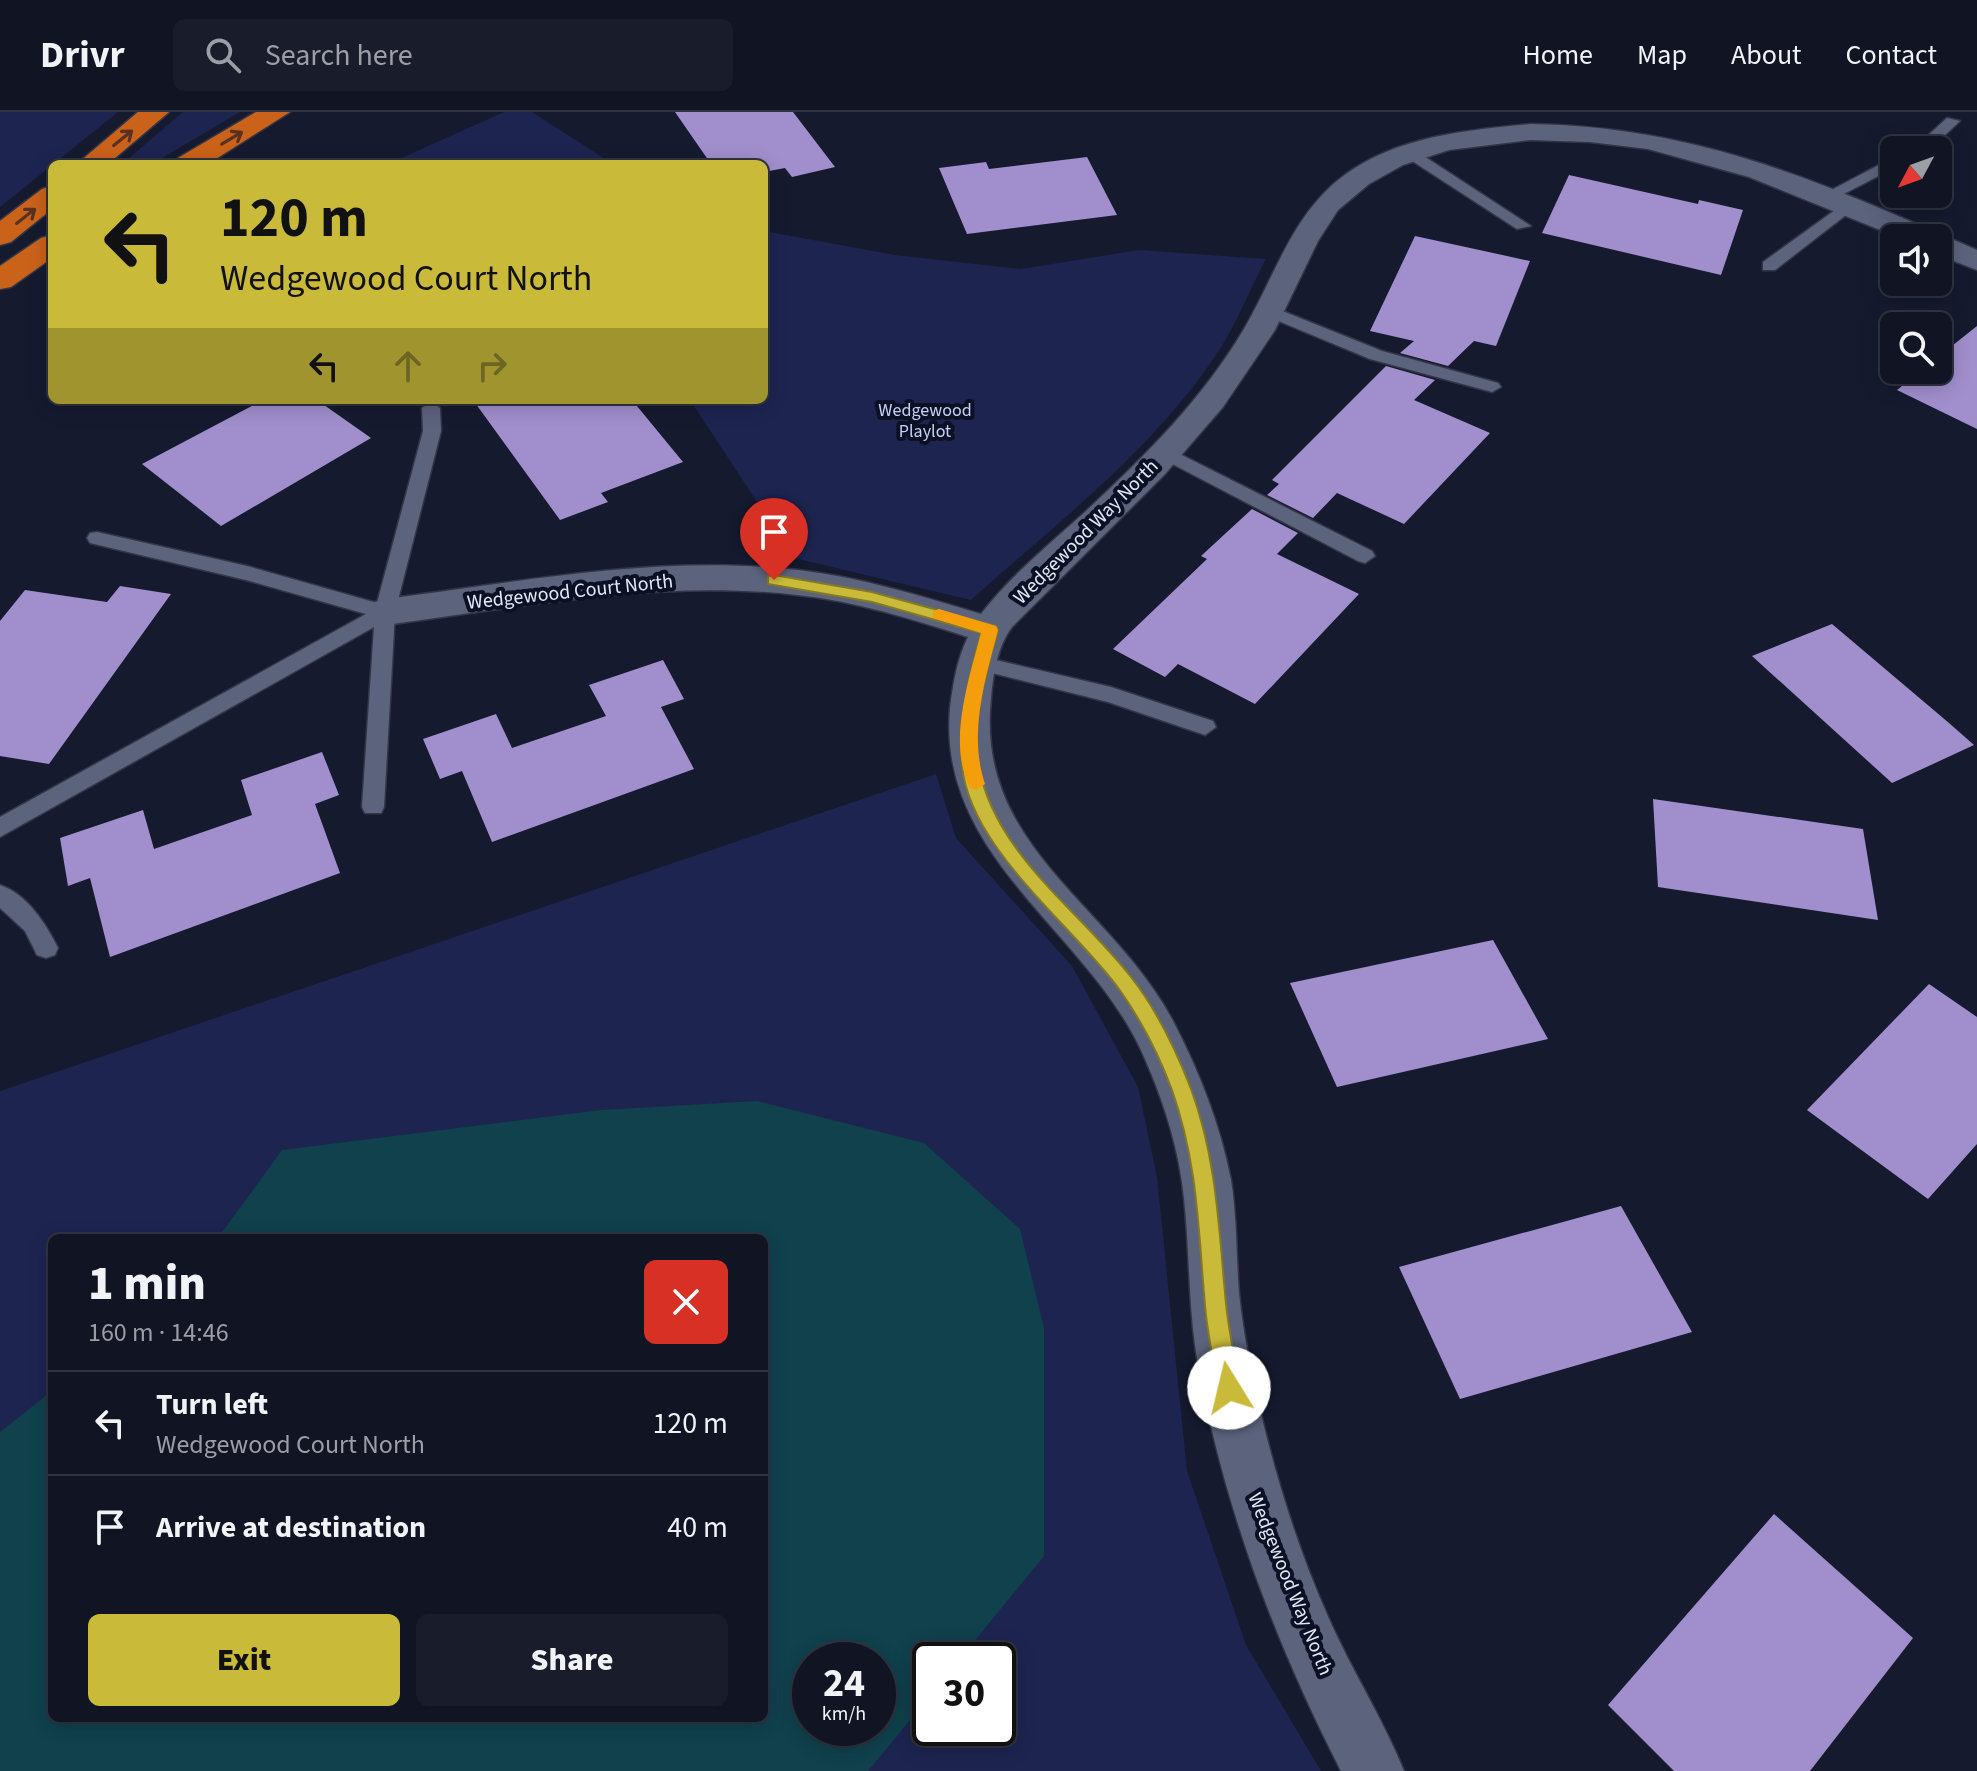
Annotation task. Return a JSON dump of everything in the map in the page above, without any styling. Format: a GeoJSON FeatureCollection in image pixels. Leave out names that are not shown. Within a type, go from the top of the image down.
{"type":"FeatureCollection","features":[{"type":"Feature","properties":{"kind":"highway"},"geometry":{"type":"LineString","coordinates":[[96,160],[155,112]]}},
{"type":"Feature","properties":{"kind":"highway"},"geometry":{"type":"LineString","coordinates":[[195,160],[276,112]]}},
{"type":"Feature","properties":{"kind":"highway"},"geometry":{"type":"LineString","coordinates":[[0,236],[48,198]]}},
{"type":"Feature","properties":{"kind":"highway"},"geometry":{"type":"LineString","coordinates":[[0,280],[48,247]]}},
{"type":"Feature","properties":{"kind":"street","name":"Wedgewood Way North"},"geometry":{"type":"LineString","coordinates":[[1374,1771],[1306,1636],[1258,1510],[1238,1442],[1216,1308],[1206,1177],[1182,1091],[1155,1029],[1125,982],[1023,869],[986,814],[971,767],[968,729],[984,646],[1036,578],[1166,453],[1211,402],[1270,311],[1323,209],[1353,181],[1408,152],[1550,120],[1692,147],[1733,158],[1893,224]]}},
{"type":"Feature","properties":{"kind":"street"},"geometry":{"type":"LineString","coordinates":[[1952,250],[1977,261]]}},
{"type":"Feature","properties":{"kind":"street","name":"Wedgewood Court North"},"geometry":{"type":"LineString","coordinates":[[385,612],[605,584],[774,580],[872,597],[984,646]]}},
{"type":"Feature","properties":{"kind":"lane"},"geometry":{"type":"LineString","coordinates":[[1935,136],[1952,121]]}},
{"type":"Feature","properties":{"kind":"lane"},"geometry":{"type":"LineString","coordinates":[[1408,152],[1523,226]]}},
{"type":"Feature","properties":{"kind":"lane"},"geometry":{"type":"LineString","coordinates":[[1769,266],[1839,200],[1880,172]]}},
{"type":"Feature","properties":{"kind":"lane"},"geometry":{"type":"LineString","coordinates":[[1270,311],[1376,355],[1492,387]]}},
{"type":"Feature","properties":{"kind":"lane"},"geometry":{"type":"LineString","coordinates":[[373,807],[385,612],[432,431],[431,404]]}},
{"type":"Feature","properties":{"kind":"lane"},"geometry":{"type":"LineString","coordinates":[[1166,453],[1365,556]]}},
{"type":"Feature","properties":{"kind":"lane"},"geometry":{"type":"LineString","coordinates":[[97,538],[247,573],[385,612]]}},
{"type":"Feature","properties":{"kind":"lane"},"geometry":{"type":"LineString","coordinates":[[0,828],[237,691],[385,612]]}},
{"type":"Feature","properties":{"kind":"lane"},"geometry":{"type":"LineString","coordinates":[[984,646],[1205,727]]}},
{"type":"Feature","properties":{"kind":"lane"},"geometry":{"type":"LineString","coordinates":[[0,894],[33,924],[46,948]]}},
{"type":"Feature","properties":{"kind":"green space"},"geometry":{"type":"Polygon","coordinates":[[[0,112],[118,112],[58,160],[48,160],[48,168],[0,207],[0,112]]]}},
{"type":"Feature","properties":{"kind":"green space"},"geometry":{"type":"Polygon","coordinates":[[[183,112],[240,112],[159,160],[127,160],[183,112]]]}},
{"type":"Feature","properties":{"kind":"green space"},"geometry":{"type":"Polygon","coordinates":[[[504,112],[532,112],[607,160],[397,160],[504,112]]]}},
{"type":"Feature","properties":{"kind":"green space","name":"Wedgewood Playlot"},"geometry":{"type":"Polygon","coordinates":[[[768,232],[895,255],[1021,269],[1139,250],[1266,259],[1218,352],[1164,421],[1103,484],[971,600],[794,558],[693,404],[768,404],[768,232]]]}},
{"type":"Feature","properties":{"kind":"green space"},"geometry":{"type":"Polygon","coordinates":[[[936,774],[956,838],[1072,966],[1138,1087],[1157,1177],[1187,1471],[1246,1645],[1321,1771],[0,1771],[0,1091],[936,774]]]}},
{"type":"Feature","properties":{"kind":"shaded area"},"geometry":{"type":"Polygon","coordinates":[[[757,1101],[924,1143],[1020,1229],[1044,1328],[1044,1556],[974,1642],[912,1642],[912,1718],[896,1737],[896,1642],[792,1642],[792,1746],[889,1746],[868,1771],[0,1771],[0,1432],[48,1394],[48,1722],[768,1722],[768,1234],[221,1234],[282,1150],[601,1110],[757,1101]]]}},
{"type":"Feature","properties":{"kind":"building"},"geometry":{"type":"Polygon","coordinates":[[[675,112],[793,112],[835,167],[792,177],[785,168],[768,171],[768,160],[708,160],[675,112]]]}},
{"type":"Feature","properties":{"kind":"building"},"geometry":{"type":"Polygon","coordinates":[[[1087,157],[1117,215],[967,234],[939,168],[986,162],[989,169],[1087,157]]]}},
{"type":"Feature","properties":{"kind":"building"},"geometry":{"type":"Polygon","coordinates":[[[1569,175],[1698,204],[1699,200],[1743,210],[1721,275],[1542,233],[1569,175]]]}},
{"type":"Feature","properties":{"kind":"building"},"geometry":{"type":"Polygon","coordinates":[[[1415,236],[1530,261],[1496,346],[1474,341],[1448,366],[1400,353],[1414,341],[1370,331],[1415,236]]]}},
{"type":"Feature","properties":{"kind":"building"},"geometry":{"type":"Polygon","coordinates":[[[1977,326],[1977,429],[1897,390],[1904,384],[1952,384],[1952,346],[1977,326]]]}},
{"type":"Feature","properties":{"kind":"building"},"geometry":{"type":"Polygon","coordinates":[[[1386,366],[1435,380],[1414,400],[1490,433],[1404,524],[1337,493],[1313,518],[1267,495],[1279,484],[1272,480],[1386,366]]]}},
{"type":"Feature","properties":{"kind":"building"},"geometry":{"type":"Polygon","coordinates":[[[255,404],[323,404],[371,438],[221,526],[142,464],[255,404]]]}},
{"type":"Feature","properties":{"kind":"building"},"geometry":{"type":"Polygon","coordinates":[[[476,404],[635,404],[683,462],[601,493],[608,502],[560,520],[476,404]]]}},
{"type":"Feature","properties":{"kind":"building"},"geometry":{"type":"Polygon","coordinates":[[[1252,509],[1298,533],[1277,554],[1359,594],[1255,704],[1178,664],[1165,677],[1113,649],[1207,559],[1201,556],[1252,509]]]}},
{"type":"Feature","properties":{"kind":"building"},"geometry":{"type":"Polygon","coordinates":[[[120,586],[171,594],[49,764],[0,756],[0,621],[25,590],[107,602],[120,586]]]}},
{"type":"Feature","properties":{"kind":"building"},"geometry":{"type":"Polygon","coordinates":[[[1832,624],[1974,745],[1892,783],[1752,656],[1832,624]]]}},
{"type":"Feature","properties":{"kind":"building"},"geometry":{"type":"Polygon","coordinates":[[[663,660],[684,699],[661,707],[694,769],[492,842],[462,771],[440,779],[423,739],[496,714],[512,748],[606,716],[589,685],[663,660]]]}},
{"type":"Feature","properties":{"kind":"building"},"geometry":{"type":"Polygon","coordinates":[[[322,752],[339,795],[315,804],[340,873],[110,957],[90,878],[68,886],[60,838],[143,810],[154,849],[252,815],[241,780],[322,752]]]}},
{"type":"Feature","properties":{"kind":"building"},"geometry":{"type":"Polygon","coordinates":[[[1653,799],[1863,829],[1878,920],[1658,887],[1653,799]]]}},
{"type":"Feature","properties":{"kind":"building"},"geometry":{"type":"Polygon","coordinates":[[[1493,940],[1548,1039],[1337,1087],[1290,983],[1493,940]]]}},
{"type":"Feature","properties":{"kind":"building"},"geometry":{"type":"Polygon","coordinates":[[[1929,984],[1977,1017],[1977,1144],[1928,1199],[1807,1110],[1929,984]]]}},
{"type":"Feature","properties":{"kind":"building"},"geometry":{"type":"Polygon","coordinates":[[[1621,1206],[1692,1332],[1460,1399],[1399,1267],[1621,1206]]]}},
{"type":"Feature","properties":{"kind":"building"},"geometry":{"type":"Polygon","coordinates":[[[1774,1514],[1913,1638],[1810,1771],[1674,1771],[1608,1705],[1774,1514]]]}},
{"type":"Feature","properties":{"kind":"slow traffic"},"geometry":{"type":"LineString","coordinates":[[939,615],[990,630],[979,663],[968,729],[971,767],[976,784]]}},
{"type":"Feature","properties":{"kind":"route"},"geometry":{"type":"LineString","coordinates":[[774,580],[872,597],[990,630],[971,702],[968,729],[971,767],[986,814],[1023,869],[1125,982],[1155,1029],[1182,1091],[1206,1177],[1216,1308],[1229,1388]]}}]}
